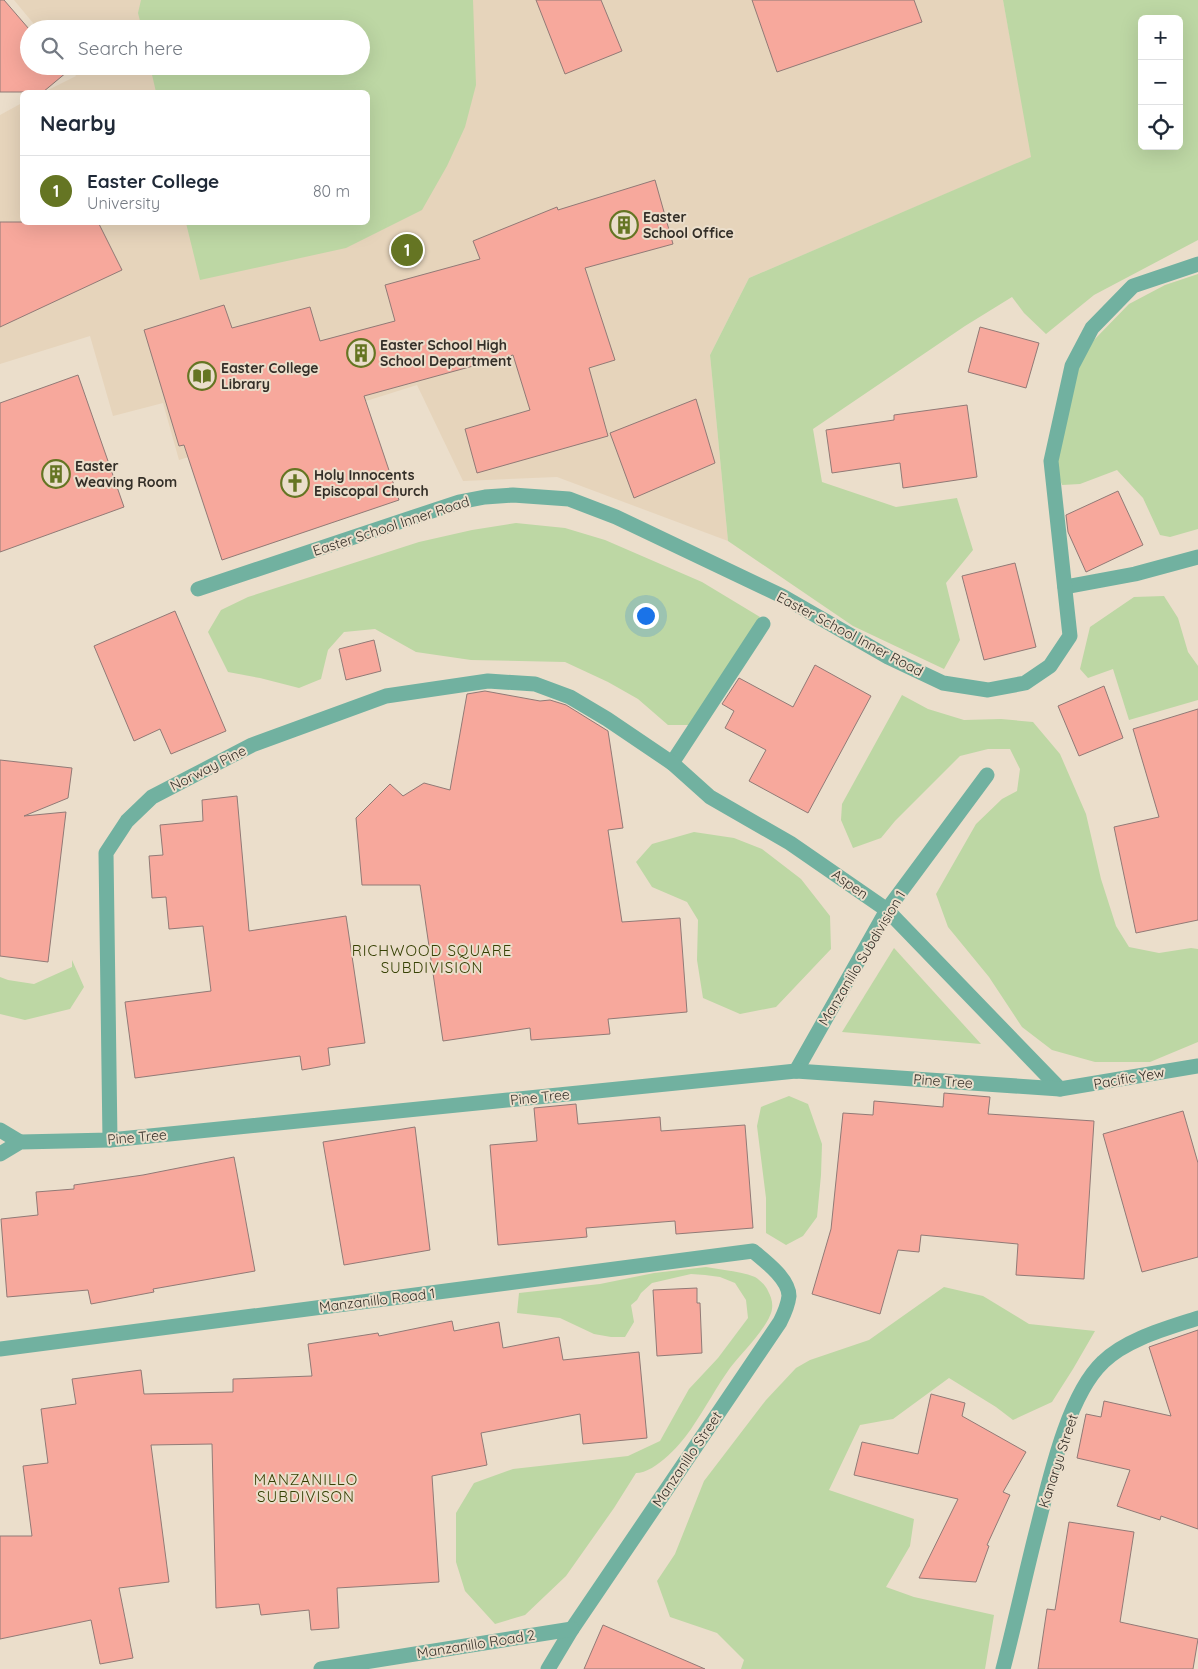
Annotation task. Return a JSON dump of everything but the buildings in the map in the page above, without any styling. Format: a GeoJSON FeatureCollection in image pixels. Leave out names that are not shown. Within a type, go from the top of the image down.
{"type":"FeatureCollection","features":[{"type":"Feature","properties":{"kind":"street","name":"Easter School Inner Road"},"geometry":{"type":"LineString","coordinates":[[198,589],[459,502],[485,497],[513,495],[569,499],[616,517],[782,596],[888,657],[943,683],[988,690],[1025,683],[1050,666],[1070,636],[1051,461],[1072,366],[1092,328],[1133,286],[1198,264]]}},
{"type":"Feature","properties":{"kind":"street"},"geometry":{"type":"LineString","coordinates":[[1065,587],[1135,574],[1198,557]]}},
{"type":"Feature","properties":{"kind":"street"},"geometry":{"type":"LineString","coordinates":[[672,763],[763,624]]}},
{"type":"Feature","properties":{"kind":"street","name":"Norway Pine"},"geometry":{"type":"LineString","coordinates":[[110,1140],[106,853],[126,821],[152,797],[252,745],[386,696],[488,680],[535,684],[570,697],[607,719]]}},
{"type":"Feature","properties":{"kind":"street","name":"Aspen"},"geometry":{"type":"LineString","coordinates":[[607,719],[672,763],[710,797],[790,843],[887,910],[1060,1089]]}},
{"type":"Feature","properties":{"kind":"street","name":"Manzanillo Subdivision 1"},"geometry":{"type":"LineString","coordinates":[[796,1071],[887,910],[987,774]]}},
{"type":"Feature","properties":{"kind":"street","name":"Pacific Yew"},"geometry":{"type":"LineString","coordinates":[[1060,1089],[1198,1066]]}},
{"type":"Feature","properties":{"kind":"street","name":"Pine Tree"},"geometry":{"type":"LineString","coordinates":[[0,1154],[20,1142],[110,1140],[796,1071],[1060,1089]]}},
{"type":"Feature","properties":{"kind":"street"},"geometry":{"type":"LineString","coordinates":[[0,1130],[20,1142]]}},
{"type":"Feature","properties":{"kind":"street","name":"Manzanillo Road 1"},"geometry":{"type":"LineString","coordinates":[[0,1349],[754,1251]]}},
{"type":"Feature","properties":{"kind":"street","name":"Manzanillo Street"},"geometry":{"type":"LineString","coordinates":[[548,1669],[572,1629],[780,1322],[787,1307],[789,1294],[784,1281],[754,1251]]}},
{"type":"Feature","properties":{"kind":"street","name":"Kanaryu Street"},"geometry":{"type":"LineString","coordinates":[[1003,1669],[1049,1480],[1067,1424],[1087,1382],[1103,1361],[1136,1339],[1198,1318]]}},
{"type":"Feature","properties":{"kind":"street","name":"Manzanillo Road 2"},"geometry":{"type":"LineString","coordinates":[[321,1669],[572,1629]]}},
{"type":"Feature","properties":{"kind":"shaded area"},"geometry":{"type":"Polygon","coordinates":[[[14,0],[1003,0],[1032,157],[749,278],[710,355],[728,541],[557,477],[463,481],[417,385],[179,460],[163,403],[113,416],[90,336],[0,364],[0,115],[20,104],[20,225],[370,225],[370,90],[48,90],[75,75],[370,75],[370,20],[31,20],[14,0]]]}},
{"type":"Feature","properties":{"kind":"green space"},"geometry":{"type":"Polygon","coordinates":[[[141,0],[473,0],[476,85],[465,127],[447,166],[422,210],[346,248],[200,280],[186,225],[370,225],[370,90],[156,90],[152,75],[370,75],[370,20],[140,20],[138,13],[141,0]]]}},
{"type":"Feature","properties":{"kind":"green space"},"geometry":{"type":"Polygon","coordinates":[[[1003,0],[1198,0],[1198,240],[1094,295],[1046,334],[1024,313],[1012,297],[965,326],[813,429],[822,482],[896,507],[957,498],[973,550],[946,583],[960,640],[944,669],[853,626],[728,541],[710,355],[749,278],[1031,157],[1003,0]]]}},
{"type":"Feature","properties":{"kind":"green space"},"geometry":{"type":"Polygon","coordinates":[[[1198,274],[1198,529],[1170,537],[1160,535],[1143,498],[1117,470],[1080,484],[1062,485],[1056,469],[1075,370],[1094,340],[1129,304],[1165,285],[1198,274]]]}},
{"type":"Feature","properties":{"kind":"green space"},"geometry":{"type":"Polygon","coordinates":[[[516,523],[565,528],[605,540],[702,582],[760,617],[692,725],[668,725],[638,699],[608,682],[565,662],[471,660],[416,652],[375,629],[344,632],[328,650],[321,679],[299,688],[228,672],[208,632],[221,610],[248,597],[419,542],[472,530],[516,523]]]}},
{"type":"Feature","properties":{"kind":"green space"},"geometry":{"type":"Polygon","coordinates":[[[1164,596],[1178,618],[1188,652],[1198,666],[1198,700],[1129,720],[1113,669],[1088,678],[1080,669],[1090,627],[1134,597],[1164,596]]]}},
{"type":"Feature","properties":{"kind":"green space"},"geometry":{"type":"Polygon","coordinates":[[[902,695],[928,709],[964,720],[1001,719],[1033,722],[1060,754],[1086,814],[1101,879],[1116,926],[1129,947],[1159,953],[1191,948],[1198,949],[1198,1042],[1150,1062],[1095,1062],[1052,1050],[1022,1027],[989,977],[948,927],[936,894],[976,824],[1002,799],[1017,791],[1020,769],[1010,749],[988,749],[960,756],[895,821],[881,838],[853,848],[841,820],[842,804],[902,695]]]}},
{"type":"Feature","properties":{"kind":"green space"},"geometry":{"type":"Polygon","coordinates":[[[694,832],[734,838],[762,849],[801,879],[830,916],[831,949],[776,1007],[740,1014],[703,998],[697,960],[698,920],[687,902],[652,887],[636,862],[652,844],[694,832]]]}},
{"type":"Feature","properties":{"kind":"green space"},"geometry":{"type":"Polygon","coordinates":[[[894,948],[981,1044],[842,1032],[894,948]]]}},
{"type":"Feature","properties":{"kind":"green space"},"geometry":{"type":"Polygon","coordinates":[[[72,960],[84,987],[70,1009],[25,1020],[0,1014],[0,977],[34,984],[72,967],[72,960]]]}},
{"type":"Feature","properties":{"kind":"green space"},"geometry":{"type":"Polygon","coordinates":[[[789,1096],[808,1104],[822,1144],[817,1217],[803,1236],[786,1245],[766,1233],[766,1198],[757,1126],[761,1107],[789,1096]]]}},
{"type":"Feature","properties":{"kind":"green space"},"geometry":{"type":"Polygon","coordinates":[[[706,1267],[743,1273],[761,1281],[767,1289],[772,1302],[770,1316],[766,1323],[730,1368],[683,1440],[652,1468],[636,1473],[566,1576],[525,1615],[495,1624],[465,1591],[456,1562],[456,1513],[474,1483],[513,1469],[628,1456],[660,1441],[689,1389],[718,1358],[748,1318],[746,1300],[735,1283],[720,1277],[705,1275],[691,1274],[652,1283],[631,1305],[634,1322],[625,1337],[594,1334],[560,1318],[517,1313],[519,1293],[600,1284],[654,1273],[706,1267]]]}},
{"type":"Feature","properties":{"kind":"green space"},"geometry":{"type":"Polygon","coordinates":[[[944,1287],[983,1296],[1029,1324],[1095,1331],[1052,1402],[1013,1420],[996,1407],[949,1378],[893,1419],[860,1425],[829,1490],[914,1519],[910,1546],[886,1587],[914,1597],[994,1615],[985,1669],[741,1669],[744,1660],[717,1633],[670,1617],[657,1581],[675,1554],[704,1481],[766,1400],[796,1368],[810,1360],[869,1340],[944,1287]]]}},
{"type":"Feature","properties":{"kind":"place","name":"Easter School Office"},"geometry":{"type":"Point","coordinates":[624,225]}},
{"type":"Feature","properties":{"kind":"place","name":"Easter College"},"geometry":{"type":"Point","coordinates":[407,250]}},
{"type":"Feature","properties":{"kind":"place","name":"Easter School High School Department"},"geometry":{"type":"Point","coordinates":[361,353]}},
{"type":"Feature","properties":{"kind":"place","name":"Easter College Library"},"geometry":{"type":"Point","coordinates":[202,376]}},
{"type":"Feature","properties":{"kind":"place","name":"Easter Weaving Room"},"geometry":{"type":"Point","coordinates":[56,474]}},
{"type":"Feature","properties":{"kind":"place","name":"Holy Innocents Episcopal Church"},"geometry":{"type":"Point","coordinates":[295,483]}},
{"type":"Feature","properties":{"kind":"district","name":"RICHWOOD SQUARE SUBDIVISION"},"geometry":{"type":"Point","coordinates":[432,958]}},
{"type":"Feature","properties":{"kind":"district","name":"MANZANILLO SUBDIVISON"},"geometry":{"type":"Point","coordinates":[306,1488]}}]}
